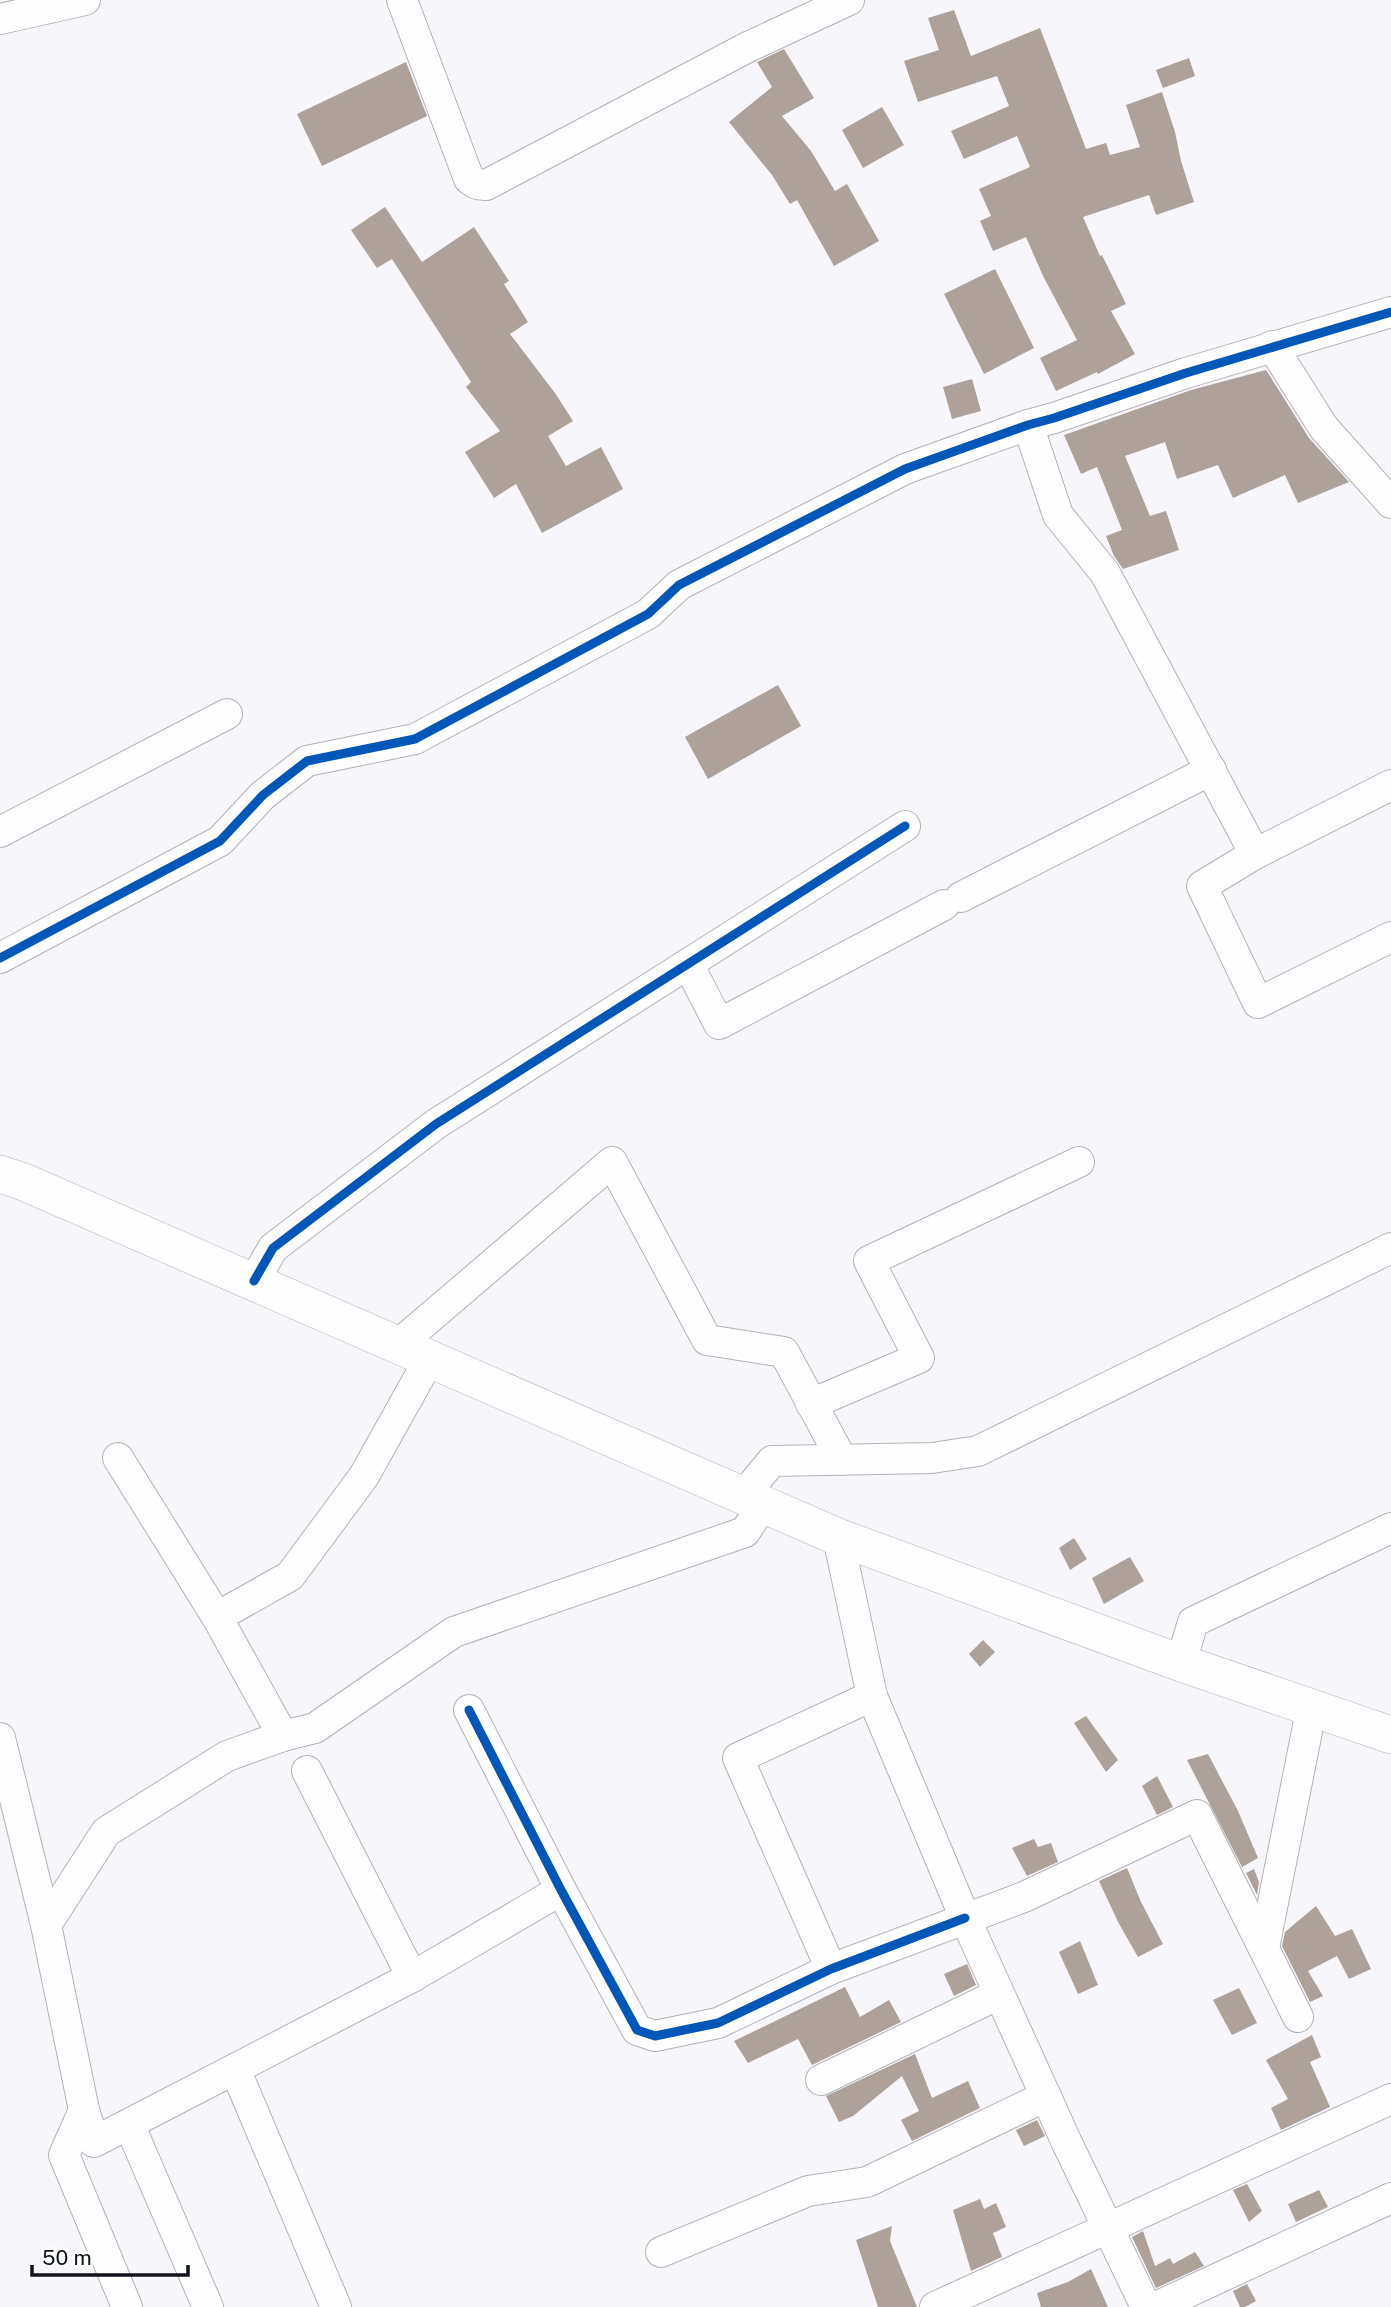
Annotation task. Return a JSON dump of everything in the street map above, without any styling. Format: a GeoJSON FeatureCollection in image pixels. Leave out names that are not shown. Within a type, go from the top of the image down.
{"type":"FeatureCollection","features":[{"type":"Feature","properties":{"kind":"main road"},"geometry":{"type":"LineString","coordinates":[[8,1184],[254,1281],[838,1537],[1181,1663],[1391,1735]]}},
{"type":"Feature","properties":{"kind":"street"},"geometry":{"type":"LineString","coordinates":[[0,19],[85,0]]}},
{"type":"Feature","properties":{"kind":"street"},"geometry":{"type":"LineString","coordinates":[[402,0],[468,179],[486,185],[748,47],[849,0]]}},
{"type":"Feature","properties":{"kind":"street"},"geometry":{"type":"LineString","coordinates":[[0,958],[220,841],[264,795],[307,761],[415,739],[648,614],[679,585],[905,469],[1186,373],[1391,312]]}},
{"type":"Feature","properties":{"kind":"street"},"geometry":{"type":"LineString","coordinates":[[1272,346],[1324,428],[1391,503]]}},
{"type":"Feature","properties":{"kind":"street"},"geometry":{"type":"LineString","coordinates":[[1028,425],[1058,515],[1105,573],[1255,854]]}},
{"type":"Feature","properties":{"kind":"street"},"geometry":{"type":"LineString","coordinates":[[0,832],[227,714]]}},
{"type":"Feature","properties":{"kind":"street"},"geometry":{"type":"LineString","coordinates":[[688,964],[719,1024],[952,901],[1211,770]]}},
{"type":"Feature","properties":{"kind":"street"},"geometry":{"type":"LineString","coordinates":[[1391,785],[1255,854],[1202,886],[1258,1003],[1391,937]]}},
{"type":"Feature","properties":{"kind":"street"},"geometry":{"type":"LineString","coordinates":[[254,1281],[273,1248],[436,1124],[905,826]]}},
{"type":"Feature","properties":{"kind":"street"},"geometry":{"type":"LineString","coordinates":[[217,1617],[290,1576],[364,1476],[415,1351],[612,1162],[707,1340],[783,1352],[842,1460]]}},
{"type":"Feature","properties":{"kind":"street"},"geometry":{"type":"LineString","coordinates":[[811,1404],[919,1358],[869,1261],[1079,1162]]}},
{"type":"Feature","properties":{"kind":"street"},"geometry":{"type":"LineString","coordinates":[[46,1925],[106,1832],[228,1756],[283,1736],[315,1728],[454,1632],[745,1532],[753,1500],[772,1461],[932,1458],[978,1451],[1391,1248]]}},
{"type":"Feature","properties":{"kind":"street"},"geometry":{"type":"LineString","coordinates":[[118,1458],[217,1617],[283,1736]]}},
{"type":"Feature","properties":{"kind":"street"},"geometry":{"type":"LineString","coordinates":[[1181,1663],[1193,1622],[1391,1528]]}},
{"type":"Feature","properties":{"kind":"street"},"geometry":{"type":"LineString","coordinates":[[838,1537],[872,1696],[999,1994],[1146,2307]]}},
{"type":"Feature","properties":{"kind":"street"},"geometry":{"type":"LineString","coordinates":[[831,1969],[737,1758],[872,1696]]}},
{"type":"Feature","properties":{"kind":"street"},"geometry":{"type":"LineString","coordinates":[[1264,1948],[1312,1706]]}},
{"type":"Feature","properties":{"kind":"street"},"geometry":{"type":"LineString","coordinates":[[469,1710],[561,1890],[637,2030],[655,2036],[718,2023],[831,1969],[1024,1897],[1197,1815],[1298,2017]]}},
{"type":"Feature","properties":{"kind":"street"},"geometry":{"type":"LineString","coordinates":[[0,1738],[46,1925],[84,2110],[94,2142],[412,1977],[561,1890]]}},
{"type":"Feature","properties":{"kind":"street"},"geometry":{"type":"LineString","coordinates":[[307,1771],[412,1977]]}},
{"type":"Feature","properties":{"kind":"street"},"geometry":{"type":"LineString","coordinates":[[821,2080],[999,1994]]}},
{"type":"Feature","properties":{"kind":"street"},"geometry":{"type":"LineString","coordinates":[[235,2069],[336,2307]]}},
{"type":"Feature","properties":{"kind":"street"},"geometry":{"type":"LineString","coordinates":[[661,2252],[807,2191],[867,2182],[1046,2096]]}},
{"type":"Feature","properties":{"kind":"street"},"geometry":{"type":"LineString","coordinates":[[936,2307],[1391,2099]]}},
{"type":"Feature","properties":{"kind":"street"},"geometry":{"type":"LineString","coordinates":[[84,2110],[65,2155],[127,2307]]}},
{"type":"Feature","properties":{"kind":"street"},"geometry":{"type":"LineString","coordinates":[[128,2124],[208,2307]]}},
{"type":"Feature","properties":{"kind":"street"},"geometry":{"type":"LineString","coordinates":[[1156,2307],[1391,2198]]}},
{"type":"Feature","properties":{"kind":"building"},"geometry":{"type":"Polygon","coordinates":[[[954,10],[971,56],[1040,28],[1086,149],[1106,143],[1110,155],[1140,147],[1126,105],[1162,92],[1194,202],[1156,215],[1149,195],[1083,217],[1126,304],[1111,311],[1135,354],[1098,374],[1097,372],[1056,391],[1040,358],[1077,340],[1026,237],[993,251],[980,221],[991,216],[979,189],[1030,167],[1017,136],[964,159],[951,131],[1009,106],[997,76],[918,102],[904,61],[939,50],[928,18],[954,10]]]}},
{"type":"Feature","properties":{"kind":"building"},"geometry":{"type":"Polygon","coordinates":[[[784,49],[814,98],[782,116],[811,151],[835,191],[847,184],[879,241],[834,266],[797,200],[790,204],[772,175],[729,122],[772,87],[757,62],[784,49]]]}},
{"type":"Feature","properties":{"kind":"building"},"geometry":{"type":"Polygon","coordinates":[[[1189,58],[1195,76],[1163,88],[1156,70],[1189,58]]]}},
{"type":"Feature","properties":{"kind":"building"},"geometry":{"type":"Polygon","coordinates":[[[406,62],[427,116],[322,166],[297,114],[406,62]]]}},
{"type":"Feature","properties":{"kind":"building"},"geometry":{"type":"Polygon","coordinates":[[[882,107],[904,145],[863,168],[842,130],[882,107]]]}},
{"type":"Feature","properties":{"kind":"building"},"geometry":{"type":"Polygon","coordinates":[[[385,207],[422,262],[474,227],[509,281],[504,284],[528,322],[510,334],[573,421],[548,436],[566,466],[601,447],[623,489],[542,533],[516,484],[494,498],[465,452],[500,431],[466,387],[471,382],[392,259],[377,268],[351,230],[385,207]]]}},
{"type":"Feature","properties":{"kind":"building"},"geometry":{"type":"Polygon","coordinates":[[[995,269],[1034,348],[984,374],[944,294],[995,269]]]}},
{"type":"Feature","properties":{"kind":"building"},"geometry":{"type":"Polygon","coordinates":[[[1266,370],[1309,438],[1349,482],[1298,503],[1285,475],[1233,498],[1218,465],[1177,479],[1165,442],[1125,456],[1150,516],[1166,511],[1179,550],[1123,569],[1106,536],[1122,530],[1097,467],[1081,474],[1064,435],[1191,390],[1266,370]]]}},
{"type":"Feature","properties":{"kind":"building"},"geometry":{"type":"Polygon","coordinates":[[[972,379],[981,411],[952,419],[943,387],[972,379]]]}},
{"type":"Feature","properties":{"kind":"building"},"geometry":{"type":"Polygon","coordinates":[[[778,685],[801,726],[708,779],[685,737],[778,685]]]}},
{"type":"Feature","properties":{"kind":"building"},"geometry":{"type":"Polygon","coordinates":[[[1074,1538],[1087,1559],[1070,1570],[1059,1548],[1074,1538]]]}},
{"type":"Feature","properties":{"kind":"building"},"geometry":{"type":"Polygon","coordinates":[[[1130,1557],[1144,1581],[1104,1604],[1092,1578],[1130,1557]]]}},
{"type":"Feature","properties":{"kind":"building"},"geometry":{"type":"Polygon","coordinates":[[[983,1640],[995,1652],[980,1667],[969,1654],[983,1640]]]}},
{"type":"Feature","properties":{"kind":"building"},"geometry":{"type":"Polygon","coordinates":[[[1086,1716],[1118,1760],[1106,1772],[1074,1723],[1086,1716]]]}},
{"type":"Feature","properties":{"kind":"building"},"geometry":{"type":"Polygon","coordinates":[[[1208,1754],[1238,1811],[1258,1858],[1242,1867],[1187,1760],[1208,1754]]]}},
{"type":"Feature","properties":{"kind":"building"},"geometry":{"type":"Polygon","coordinates":[[[1157,1776],[1173,1807],[1157,1815],[1142,1786],[1157,1776]]]}},
{"type":"Feature","properties":{"kind":"building"},"geometry":{"type":"Polygon","coordinates":[[[1034,1839],[1038,1847],[1051,1843],[1058,1862],[1027,1876],[1012,1848],[1034,1839]]]}},
{"type":"Feature","properties":{"kind":"building"},"geometry":{"type":"Polygon","coordinates":[[[1127,1868],[1163,1944],[1138,1957],[1099,1881],[1127,1868]]]}},
{"type":"Feature","properties":{"kind":"building"},"geometry":{"type":"Polygon","coordinates":[[[1254,1869],[1259,1882],[1257,1895],[1246,1873],[1254,1869]]]}},
{"type":"Feature","properties":{"kind":"building"},"geometry":{"type":"Polygon","coordinates":[[[1316,1906],[1335,1936],[1352,1929],[1371,1969],[1349,1979],[1337,1956],[1308,1971],[1323,1996],[1310,2002],[1282,1946],[1285,1932],[1316,1906]]]}},
{"type":"Feature","properties":{"kind":"building"},"geometry":{"type":"Polygon","coordinates":[[[1080,1941],[1098,1985],[1078,1994],[1059,1952],[1080,1941]]]}},
{"type":"Feature","properties":{"kind":"building"},"geometry":{"type":"Polygon","coordinates":[[[967,1964],[976,1985],[954,1996],[944,1974],[967,1964]]]}},
{"type":"Feature","properties":{"kind":"building"},"geometry":{"type":"Polygon","coordinates":[[[845,1987],[860,2017],[889,2000],[901,2022],[812,2065],[798,2039],[748,2063],[734,2041],[845,1987]]]}},
{"type":"Feature","properties":{"kind":"building"},"geometry":{"type":"Polygon","coordinates":[[[1239,1988],[1257,2023],[1232,2035],[1213,2000],[1239,1988]]]}},
{"type":"Feature","properties":{"kind":"building"},"geometry":{"type":"Polygon","coordinates":[[[1312,2035],[1321,2057],[1310,2062],[1330,2107],[1281,2130],[1271,2108],[1288,2099],[1266,2060],[1312,2035]]]}},
{"type":"Feature","properties":{"kind":"building"},"geometry":{"type":"Polygon","coordinates":[[[915,2054],[932,2098],[968,2081],[980,2108],[912,2141],[901,2120],[919,2111],[902,2076],[853,2116],[839,2122],[826,2096],[915,2054]]]}},
{"type":"Feature","properties":{"kind":"building"},"geometry":{"type":"Polygon","coordinates":[[[1037,2120],[1045,2136],[1024,2146],[1016,2130],[1037,2120]]]}},
{"type":"Feature","properties":{"kind":"building"},"geometry":{"type":"Polygon","coordinates":[[[1247,2184],[1262,2211],[1249,2222],[1233,2190],[1247,2184]]]}},
{"type":"Feature","properties":{"kind":"building"},"geometry":{"type":"Polygon","coordinates":[[[1319,2190],[1328,2207],[1296,2222],[1288,2204],[1319,2190]]]}},
{"type":"Feature","properties":{"kind":"building"},"geometry":{"type":"Polygon","coordinates":[[[980,2199],[984,2209],[996,2203],[1006,2227],[993,2233],[1002,2257],[971,2271],[953,2210],[980,2199]]]}},
{"type":"Feature","properties":{"kind":"building"},"geometry":{"type":"Polygon","coordinates":[[[892,2226],[890,2241],[917,2307],[878,2307],[856,2240],[892,2226]]]}},
{"type":"Feature","properties":{"kind":"building"},"geometry":{"type":"Polygon","coordinates":[[[1143,2231],[1155,2266],[1170,2258],[1173,2264],[1195,2252],[1204,2266],[1156,2288],[1132,2237],[1143,2231]]]}},
{"type":"Feature","properties":{"kind":"building"},"geometry":{"type":"Polygon","coordinates":[[[1091,2269],[1108,2307],[1041,2307],[1037,2293],[1068,2282],[1091,2269]]]}},
{"type":"Feature","properties":{"kind":"building"},"geometry":{"type":"Polygon","coordinates":[[[1247,2284],[1256,2301],[1240,2307],[1233,2291],[1247,2284]]]}},
{"type":"Feature","properties":{"kind":"cycle path"},"geometry":{"type":"LineString","coordinates":[[0,958],[220,841],[263,795],[307,761],[415,739],[648,614],[679,585],[905,469],[1186,373],[1391,312]]}},
{"type":"Feature","properties":{"kind":"cycle path"},"geometry":{"type":"LineString","coordinates":[[254,1281],[273,1248],[436,1124],[905,826]]}},
{"type":"Feature","properties":{"kind":"cycle path"},"geometry":{"type":"LineString","coordinates":[[469,1710],[561,1890],[637,2030],[655,2036],[718,2023],[831,1969],[965,1918]]}}]}
